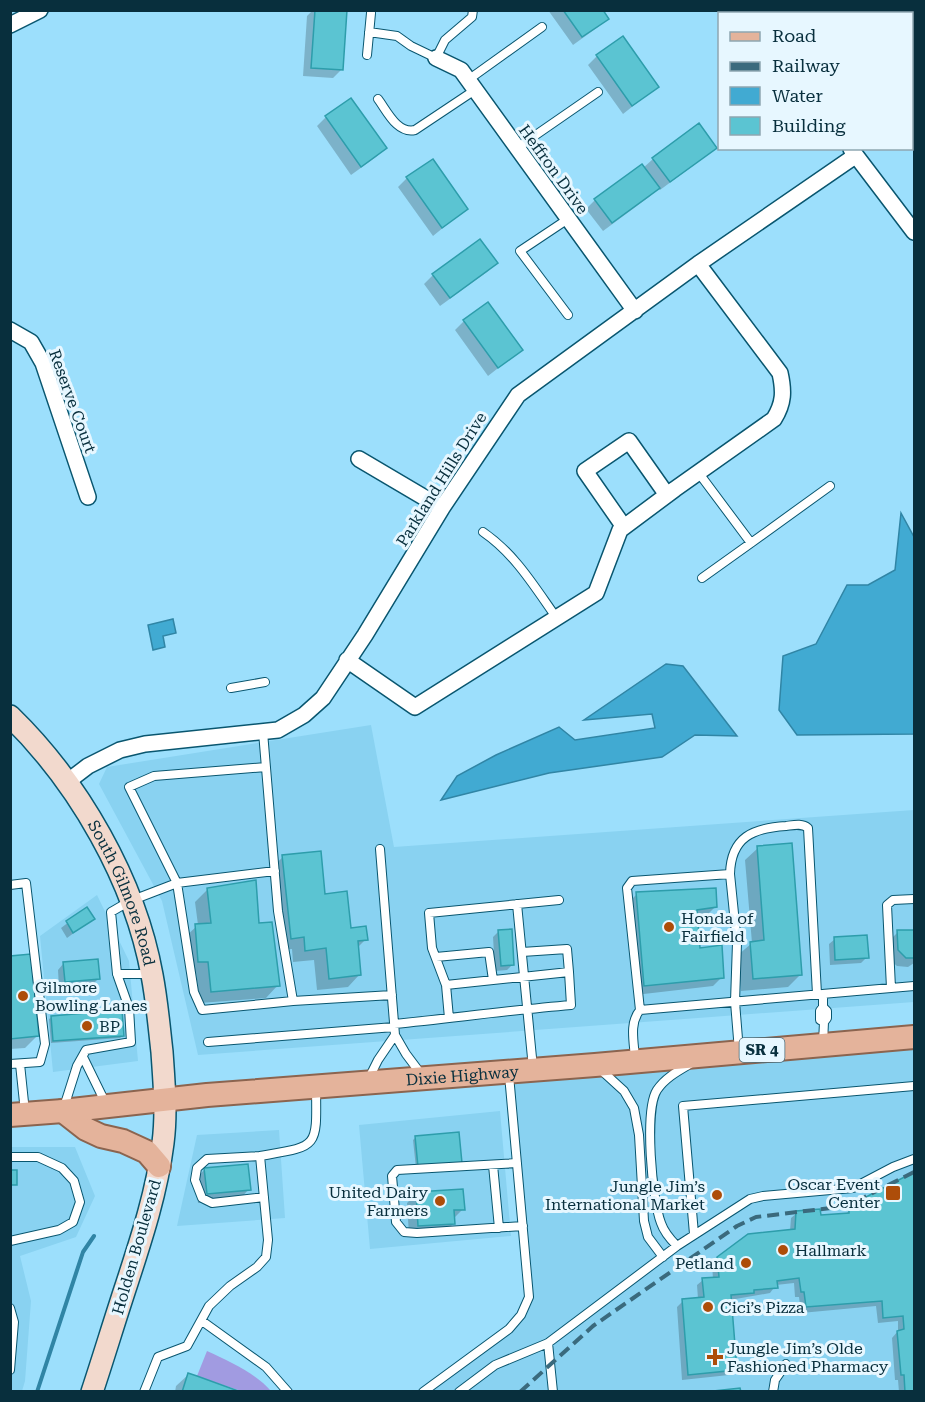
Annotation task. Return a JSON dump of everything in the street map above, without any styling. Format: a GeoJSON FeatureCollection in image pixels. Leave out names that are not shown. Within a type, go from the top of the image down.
{"type":"FeatureCollection","features":[{"type":"Feature","properties":{"kind":"main road","name":"South Gilmore Road"},"geometry":{"type":"LineString","coordinates":[[10,716],[50,759],[67,782],[104,842],[130,901],[152,974],[159,1023],[165,1099]]}},
{"type":"Feature","properties":{"kind":"main road","name":"Dixie Highway"},"geometry":{"type":"LineString","coordinates":[[18,1114],[316,1086],[596,1065],[915,1037]]}},
{"type":"Feature","properties":{"kind":"main road","name":"Holden Boulevard"},"geometry":{"type":"LineString","coordinates":[[92,1392],[146,1225],[165,1130],[165,1099]]}},
{"type":"Feature","properties":{"kind":"main road"},"geometry":{"type":"LineString","coordinates":[[63,1111],[86,1129],[101,1136],[123,1141],[147,1152],[159,1166]]}},
{"type":"Feature","properties":{"kind":"street"},"geometry":{"type":"LineString","coordinates":[[10,25],[40,10]]}},
{"type":"Feature","properties":{"kind":"street","name":"Heffron Drive"},"geometry":{"type":"LineString","coordinates":[[436,58],[461,70],[635,311]]}},
{"type":"Feature","properties":{"kind":"street"},"geometry":{"type":"LineString","coordinates":[[853,152],[915,232]]}},
{"type":"Feature","properties":{"kind":"street","name":"Parkland Hills Drive"},"geometry":{"type":"LineString","coordinates":[[67,782],[88,766],[120,750],[136,746],[278,730],[304,715],[323,698],[365,635],[442,508],[518,394],[853,152]]}},
{"type":"Feature","properties":{"kind":"street"},"geometry":{"type":"LineString","coordinates":[[347,660],[415,707],[596,593],[620,530],[774,419],[782,407],[784,389],[780,373],[698,264]]}},
{"type":"Feature","properties":{"kind":"street","name":"Reserve Court"},"geometry":{"type":"LineString","coordinates":[[10,330],[31,342],[43,363],[88,497]]}},
{"type":"Feature","properties":{"kind":"street"},"geometry":{"type":"LineString","coordinates":[[624,527],[585,471],[629,441],[667,495]]}},
{"type":"Feature","properties":{"kind":"street"},"geometry":{"type":"LineString","coordinates":[[359,459],[442,508]]}},
{"type":"Feature","properties":{"kind":"lane"},"geometry":{"type":"LineString","coordinates":[[369,32],[397,36],[411,46],[436,58],[445,40],[472,17],[473,10]]}},
{"type":"Feature","properties":{"kind":"lane"},"geometry":{"type":"LineString","coordinates":[[367,55],[371,13]]}},
{"type":"Feature","properties":{"kind":"lane"},"geometry":{"type":"LineString","coordinates":[[378,99],[398,126],[409,131],[415,130],[542,27]]}},
{"type":"Feature","properties":{"kind":"lane"},"geometry":{"type":"LineString","coordinates":[[518,148],[598,92]]}},
{"type":"Feature","properties":{"kind":"lane"},"geometry":{"type":"LineString","coordinates":[[568,219],[520,251],[568,315]]}},
{"type":"Feature","properties":{"kind":"lane"},"geometry":{"type":"LineString","coordinates":[[698,472],[751,543]]}},
{"type":"Feature","properties":{"kind":"lane"},"geometry":{"type":"LineString","coordinates":[[702,578],[830,486]]}},
{"type":"Feature","properties":{"kind":"lane"},"geometry":{"type":"LineString","coordinates":[[483,532],[500,543],[513,557],[556,617]]}},
{"type":"Feature","properties":{"kind":"lane"},"geometry":{"type":"LineString","coordinates":[[231,688],[265,682]]}},
{"type":"Feature","properties":{"kind":"lane"},"geometry":{"type":"LineString","coordinates":[[263,732],[279,911],[293,1000]]}},
{"type":"Feature","properties":{"kind":"lane"},"geometry":{"type":"LineString","coordinates":[[266,767],[154,776],[129,787],[177,883],[194,992],[202,1010],[293,1000],[392,995]]}},
{"type":"Feature","properties":{"kind":"lane"},"geometry":{"type":"LineString","coordinates":[[739,1053],[735,1002],[736,943],[730,863],[744,837],[765,827],[805,825],[808,828],[820,994],[827,1011],[823,1045]]}},
{"type":"Feature","properties":{"kind":"lane"},"geometry":{"type":"LineString","coordinates":[[380,849],[394,1029],[406,1054],[424,1077]]}},
{"type":"Feature","properties":{"kind":"lane"},"geometry":{"type":"LineString","coordinates":[[63,1111],[77,1066],[86,1050],[131,1042],[129,1008],[117,974],[111,912],[130,901],[177,883],[275,871]]}},
{"type":"Feature","properties":{"kind":"lane"},"geometry":{"type":"LineString","coordinates":[[635,1061],[633,1027],[640,1010],[627,888],[632,881],[730,874]]}},
{"type":"Feature","properties":{"kind":"lane"},"geometry":{"type":"LineString","coordinates":[[10,885],[26,883],[45,1044],[40,1062],[10,1064]]}},
{"type":"Feature","properties":{"kind":"lane"},"geometry":{"type":"LineString","coordinates":[[891,988],[887,904],[893,900],[915,898]]}},
{"type":"Feature","properties":{"kind":"lane"},"geometry":{"type":"LineString","coordinates":[[448,1018],[446,985],[432,948],[429,913],[559,900]]}},
{"type":"Feature","properties":{"kind":"lane"},"geometry":{"type":"LineString","coordinates":[[517,904],[533,1070]]}},
{"type":"Feature","properties":{"kind":"lane"},"geometry":{"type":"LineString","coordinates":[[208,1042],[394,1029],[448,1018],[571,1005],[567,949],[522,952]]}},
{"type":"Feature","properties":{"kind":"lane"},"geometry":{"type":"LineString","coordinates":[[436,957],[489,952],[493,980]]}},
{"type":"Feature","properties":{"kind":"lane"},"geometry":{"type":"LineString","coordinates":[[446,985],[569,972]]}},
{"type":"Feature","properties":{"kind":"lane"},"geometry":{"type":"LineString","coordinates":[[117,974],[152,974]]}},
{"type":"Feature","properties":{"kind":"lane"},"geometry":{"type":"LineString","coordinates":[[640,1010],[915,986]]}},
{"type":"Feature","properties":{"kind":"lane"},"geometry":{"type":"LineString","coordinates":[[368,1082],[394,1029]]}},
{"type":"Feature","properties":{"kind":"lane"},"geometry":{"type":"LineString","coordinates":[[676,1246],[660,1221],[655,1197],[650,1125],[652,1104],[656,1091],[667,1078],[702,1056]]}},
{"type":"Feature","properties":{"kind":"lane"},"geometry":{"type":"LineString","coordinates":[[83,1057],[107,1107]]}},
{"type":"Feature","properties":{"kind":"lane"},"geometry":{"type":"LineString","coordinates":[[18,1114],[20,1064]]}},
{"type":"Feature","properties":{"kind":"lane"},"geometry":{"type":"LineString","coordinates":[[596,1065],[624,1091],[634,1108],[639,1135],[644,1221],[648,1237],[663,1257]]}},
{"type":"Feature","properties":{"kind":"lane"},"geometry":{"type":"LineString","coordinates":[[423,1392],[508,1329],[521,1315],[529,1297],[509,1071]]}},
{"type":"Feature","properties":{"kind":"lane"},"geometry":{"type":"LineString","coordinates":[[264,1197],[212,1203],[202,1198],[195,1180],[197,1167],[207,1159],[260,1156],[298,1150],[309,1144],[317,1132],[316,1086]]}},
{"type":"Feature","properties":{"kind":"lane"},"geometry":{"type":"LineString","coordinates":[[694,1234],[683,1106],[915,1086]]}},
{"type":"Feature","properties":{"kind":"lane"},"geometry":{"type":"LineString","coordinates":[[144,1392],[158,1357],[187,1346],[208,1306],[266,1257],[268,1240],[260,1156]]}},
{"type":"Feature","properties":{"kind":"lane"},"geometry":{"type":"LineString","coordinates":[[10,1157],[38,1157],[62,1168],[74,1181],[80,1202],[73,1222],[59,1230],[10,1242]]}},
{"type":"Feature","properties":{"kind":"lane"},"geometry":{"type":"LineString","coordinates":[[459,1392],[495,1365],[548,1343],[676,1246],[750,1199],[853,1188],[893,1167],[915,1159]]}},
{"type":"Feature","properties":{"kind":"lane"},"geometry":{"type":"LineString","coordinates":[[517,1163],[397,1170],[392,1176],[396,1222],[404,1232],[417,1233],[523,1226]]}},
{"type":"Feature","properties":{"kind":"lane"},"geometry":{"type":"LineString","coordinates":[[493,1165],[499,1228]]}},
{"type":"Feature","properties":{"kind":"lane"},"geometry":{"type":"LineString","coordinates":[[10,1308],[14,1322],[10,1370]]}},
{"type":"Feature","properties":{"kind":"lane"},"geometry":{"type":"LineString","coordinates":[[202,1321],[266,1367],[288,1392]]}},
{"type":"Feature","properties":{"kind":"lane"},"geometry":{"type":"LineString","coordinates":[[548,1343],[553,1392]]}},
{"type":"Feature","properties":{"kind":"lane"},"geometry":{"type":"LineString","coordinates":[[773,1392],[775,1380],[786,1364]]}},
{"type":"Feature","properties":{"kind":"shaded area"},"geometry":{"type":"Polygon","coordinates":[[[371,725],[394,847],[914,810],[914,1002],[198,1055],[162,901],[99,784],[107,767],[371,725]]]}},
{"type":"Feature","properties":{"kind":"shaded area"},"geometry":{"type":"Polygon","coordinates":[[[97,895],[129,961],[138,1061],[53,1072],[40,936],[97,895]]]}},
{"type":"Feature","properties":{"kind":"shaded area","name":"Jungle Jim’s International Market"},"geometry":{"type":"Polygon","coordinates":[[[914,1037],[914,1391],[423,1392],[509,1329],[529,1297],[509,1071],[914,1037]]]}},
{"type":"Feature","properties":{"kind":"shaded area"},"geometry":{"type":"Polygon","coordinates":[[[500,1111],[511,1236],[370,1249],[359,1125],[500,1111]]]}},
{"type":"Feature","properties":{"kind":"shaded area"},"geometry":{"type":"Polygon","coordinates":[[[279,1130],[285,1218],[177,1226],[197,1135],[279,1130]]]}},
{"type":"Feature","properties":{"kind":"shaded area"},"geometry":{"type":"Polygon","coordinates":[[[11,1147],[75,1147],[95,1196],[76,1237],[20,1256],[31,1301],[25,1381],[22,1391],[11,1392],[11,1147]]]}},
{"type":"Feature","properties":{"kind":"shaded area"},"geometry":{"type":"Polygon","coordinates":[[[207,1351],[250,1373],[271,1391],[241,1391],[197,1376],[207,1351]]]}},
{"type":"Feature","properties":{"kind":"water"},"geometry":{"type":"Polygon","coordinates":[[[901,513],[914,537],[914,734],[797,735],[779,710],[783,656],[816,644],[847,585],[868,585],[895,570],[901,513]]]}},
{"type":"Feature","properties":{"kind":"water"},"geometry":{"type":"Polygon","coordinates":[[[173,619],[176,633],[163,636],[165,647],[153,650],[148,625],[173,619]]]}},
{"type":"Feature","properties":{"kind":"water"},"geometry":{"type":"Polygon","coordinates":[[[666,664],[683,666],[737,736],[695,735],[662,757],[549,773],[441,800],[457,776],[496,755],[559,727],[575,740],[655,728],[652,714],[584,720],[666,664]]]}},
{"type":"Feature","properties":{"kind":"building"},"geometry":{"type":"Polygon","coordinates":[[[315,10],[347,10],[343,70],[311,68],[315,10]]]}},
{"type":"Feature","properties":{"kind":"building"},"geometry":{"type":"Polygon","coordinates":[[[563,10],[603,10],[609,19],[582,37],[563,10]]]}},
{"type":"Feature","properties":{"kind":"building"},"geometry":{"type":"Polygon","coordinates":[[[623,36],[659,87],[632,106],[596,55],[623,36]]]}},
{"type":"Feature","properties":{"kind":"building"},"geometry":{"type":"Polygon","coordinates":[[[351,98],[387,148],[361,167],[325,116],[351,98]]]}},
{"type":"Feature","properties":{"kind":"building"},"geometry":{"type":"Polygon","coordinates":[[[699,123],[717,148],[670,182],[652,158],[699,123]]]}},
{"type":"Feature","properties":{"kind":"building"},"geometry":{"type":"Polygon","coordinates":[[[433,159],[468,209],[442,228],[406,177],[433,159]]]}},
{"type":"Feature","properties":{"kind":"building"},"geometry":{"type":"Polygon","coordinates":[[[642,164],[660,188],[612,223],[594,199],[642,164]]]}},
{"type":"Feature","properties":{"kind":"building"},"geometry":{"type":"Polygon","coordinates":[[[480,239],[498,263],[450,298],[432,274],[480,239]]]}},
{"type":"Feature","properties":{"kind":"building"},"geometry":{"type":"Polygon","coordinates":[[[488,302],[523,350],[498,368],[463,320],[488,302]]]}},
{"type":"Feature","properties":{"kind":"building"},"geometry":{"type":"Polygon","coordinates":[[[792,843],[802,975],[753,979],[750,942],[764,940],[757,846],[792,843]]]}},
{"type":"Feature","properties":{"kind":"building"},"geometry":{"type":"Polygon","coordinates":[[[321,851],[325,894],[347,891],[351,928],[366,926],[368,940],[358,941],[361,975],[329,979],[326,948],[305,951],[304,937],[291,939],[282,855],[321,851]]]}},
{"type":"Feature","properties":{"kind":"building"},"geometry":{"type":"Polygon","coordinates":[[[256,880],[259,923],[272,922],[280,986],[211,992],[208,962],[198,962],[195,924],[211,923],[207,888],[256,880]]]}},
{"type":"Feature","properties":{"kind":"building","name":"Honda of Fairfield"},"geometry":{"type":"Polygon","coordinates":[[[716,888],[717,907],[697,910],[700,948],[722,945],[724,978],[644,986],[636,892],[716,888]]]}},
{"type":"Feature","properties":{"kind":"building"},"geometry":{"type":"Polygon","coordinates":[[[87,907],[95,919],[73,933],[66,921],[87,907]]]}},
{"type":"Feature","properties":{"kind":"building"},"geometry":{"type":"Polygon","coordinates":[[[512,929],[514,965],[501,966],[498,930],[512,929]]]}},
{"type":"Feature","properties":{"kind":"building"},"geometry":{"type":"Polygon","coordinates":[[[897,930],[914,930],[914,958],[906,958],[898,950],[897,930]]]}},
{"type":"Feature","properties":{"kind":"building"},"geometry":{"type":"Polygon","coordinates":[[[867,935],[869,958],[835,960],[834,937],[867,935]]]}},
{"type":"Feature","properties":{"kind":"building","name":"Gilmore Bowling Lanes"},"geometry":{"type":"Polygon","coordinates":[[[31,954],[39,1036],[10,1039],[10,956],[31,954]]]}},
{"type":"Feature","properties":{"kind":"building"},"geometry":{"type":"Polygon","coordinates":[[[98,959],[100,979],[65,982],[63,962],[98,959]]]}},
{"type":"Feature","properties":{"kind":"building","name":"BP"},"geometry":{"type":"Polygon","coordinates":[[[122,1010],[124,1036],[53,1041],[51,1016],[122,1010]]]}},
{"type":"Feature","properties":{"kind":"building","name":"United Dairy Farmers"},"geometry":{"type":"Polygon","coordinates":[[[459,1132],[462,1163],[418,1167],[415,1136],[459,1132]]]}},
{"type":"Feature","properties":{"kind":"building"},"geometry":{"type":"Polygon","coordinates":[[[248,1164],[251,1190],[207,1194],[204,1168],[248,1164]]]}},
{"type":"Feature","properties":{"kind":"building"},"geometry":{"type":"Polygon","coordinates":[[[10,1170],[17,1170],[17,1185],[10,1185],[10,1170]]]}},
{"type":"Feature","properties":{"kind":"building","name":"Jungle Jim’s International Market"},"geometry":{"type":"Polygon","coordinates":[[[914,1172],[914,1392],[905,1392],[904,1375],[901,1375],[897,1331],[904,1329],[903,1316],[883,1318],[882,1301],[806,1307],[799,1278],[777,1281],[778,1288],[731,1295],[737,1370],[688,1375],[682,1299],[704,1297],[702,1278],[719,1277],[717,1257],[748,1234],[795,1229],[796,1211],[820,1209],[821,1215],[849,1213],[849,1208],[861,1202],[860,1200],[914,1172]]]}},
{"type":"Feature","properties":{"kind":"building","name":"United Dairy Farmers"},"geometry":{"type":"Polygon","coordinates":[[[463,1189],[465,1210],[454,1210],[455,1224],[418,1226],[416,1192],[463,1189]]]}},
{"type":"Feature","properties":{"kind":"building"},"geometry":{"type":"Polygon","coordinates":[[[188,1373],[197,1376],[241,1392],[182,1392],[188,1373]]]}},
{"type":"Feature","properties":{"kind":"building"},"geometry":{"type":"Polygon","coordinates":[[[740,1388],[741,1392],[704,1392],[740,1388]]]}},
{"type":"Feature","properties":{"kind":"waterway"},"geometry":{"type":"LineString","coordinates":[[37,1392],[83,1252],[94,1236]]}},
{"type":"Feature","properties":{"kind":"railway"},"geometry":{"type":"LineString","coordinates":[[520,1392],[593,1326],[737,1226],[756,1217],[847,1206],[914,1172]]}},
{"type":"Feature","properties":{"kind":"place","name":"Honda of Fairfield"},"geometry":{"type":"Point","coordinates":[669,927]}},
{"type":"Feature","properties":{"kind":"place","name":"Gilmore Bowling Lanes"},"geometry":{"type":"Point","coordinates":[23,996]}},
{"type":"Feature","properties":{"kind":"place","name":"BP"},"geometry":{"type":"Point","coordinates":[87,1026]}},
{"type":"Feature","properties":{"kind":"place","name":"Oscar Event Center"},"geometry":{"type":"Point","coordinates":[893,1193]}},
{"type":"Feature","properties":{"kind":"place","name":"Jungle Jim’s International Market"},"geometry":{"type":"Point","coordinates":[717,1195]}},
{"type":"Feature","properties":{"kind":"place","name":"United Dairy Farmers"},"geometry":{"type":"Point","coordinates":[440,1201]}},
{"type":"Feature","properties":{"kind":"place","name":"Hallmark"},"geometry":{"type":"Point","coordinates":[783,1250]}},
{"type":"Feature","properties":{"kind":"place","name":"Petland"},"geometry":{"type":"Point","coordinates":[746,1263]}},
{"type":"Feature","properties":{"kind":"place","name":"Cici’s Pizza"},"geometry":{"type":"Point","coordinates":[708,1307]}},
{"type":"Feature","properties":{"kind":"place","name":"Jungle Jim’s Olde Fashioned Pharmacy"},"geometry":{"type":"Point","coordinates":[715,1357]}}]}
